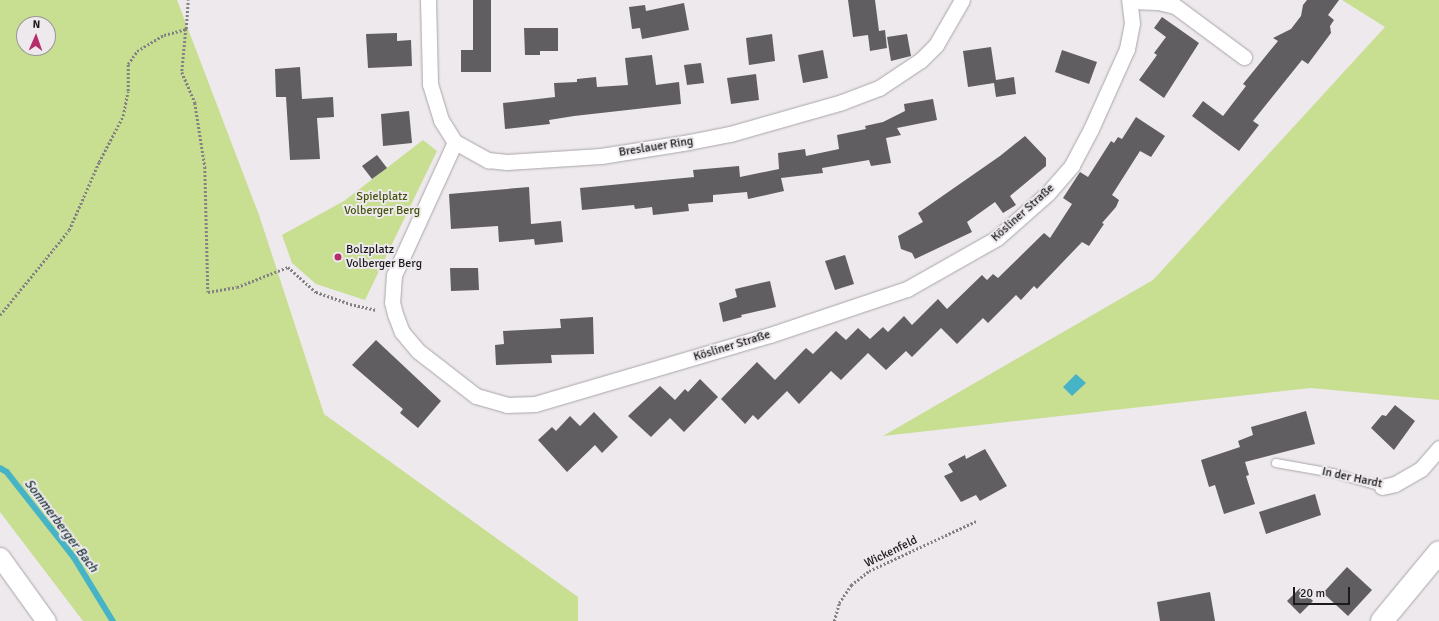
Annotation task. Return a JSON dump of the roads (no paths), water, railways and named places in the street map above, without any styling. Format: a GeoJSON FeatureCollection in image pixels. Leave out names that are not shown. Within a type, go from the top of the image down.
{"type":"FeatureCollection","features":[{"type":"Feature","properties":{"kind":"main road"},"geometry":{"type":"LineString","coordinates":[[1382,621],[1439,552]]}},
{"type":"Feature","properties":{"kind":"street","name":"Breslauer Ring"},"geometry":{"type":"LineString","coordinates":[[428,0],[430,84],[441,120],[455,142],[488,160],[535,161],[601,156],[730,134],[808,113],[879,88],[905,73],[936,44],[962,0]]}},
{"type":"Feature","properties":{"kind":"street","name":"Kösliner Straße"},"geometry":{"type":"LineString","coordinates":[[455,142],[394,275],[392,302],[395,314],[402,332],[418,351],[476,396],[507,405],[535,404],[770,335],[907,289],[997,238],[1048,193],[1072,165],[1127,49],[1132,23],[1130,0],[1158,2],[1175,6],[1244,58]]}},
{"type":"Feature","properties":{"kind":"street","name":"In der Hardt"},"geometry":{"type":"LineString","coordinates":[[1382,487],[1395,484],[1421,469],[1439,448]]}},
{"type":"Feature","properties":{"kind":"street"},"geometry":{"type":"LineString","coordinates":[[0,557],[46,621]]}},
{"type":"Feature","properties":{"kind":"lane","name":"In der Hardt"},"geometry":{"type":"LineString","coordinates":[[1276,463],[1333,473],[1382,487]]}},
{"type":"Feature","properties":{"kind":"water"},"geometry":{"type":"Polygon","coordinates":[[[1076,374],[1086,383],[1072,396],[1063,387],[1076,374]]]}},
{"type":"Feature","properties":{"kind":"waterway","name":"Sommerberger Bach"},"geometry":{"type":"LineString","coordinates":[[0,468],[7,472],[74,557],[113,621]]}},
{"type":"Feature","properties":{"kind":"place","name":"Bolzplatz Volberger Berg"},"geometry":{"type":"Point","coordinates":[338,257]}},
{"type":"Feature","properties":{"kind":"park label","name":"Spielplatz Volberger Berg"},"geometry":{"type":"Point","coordinates":[382,204]}}]}
